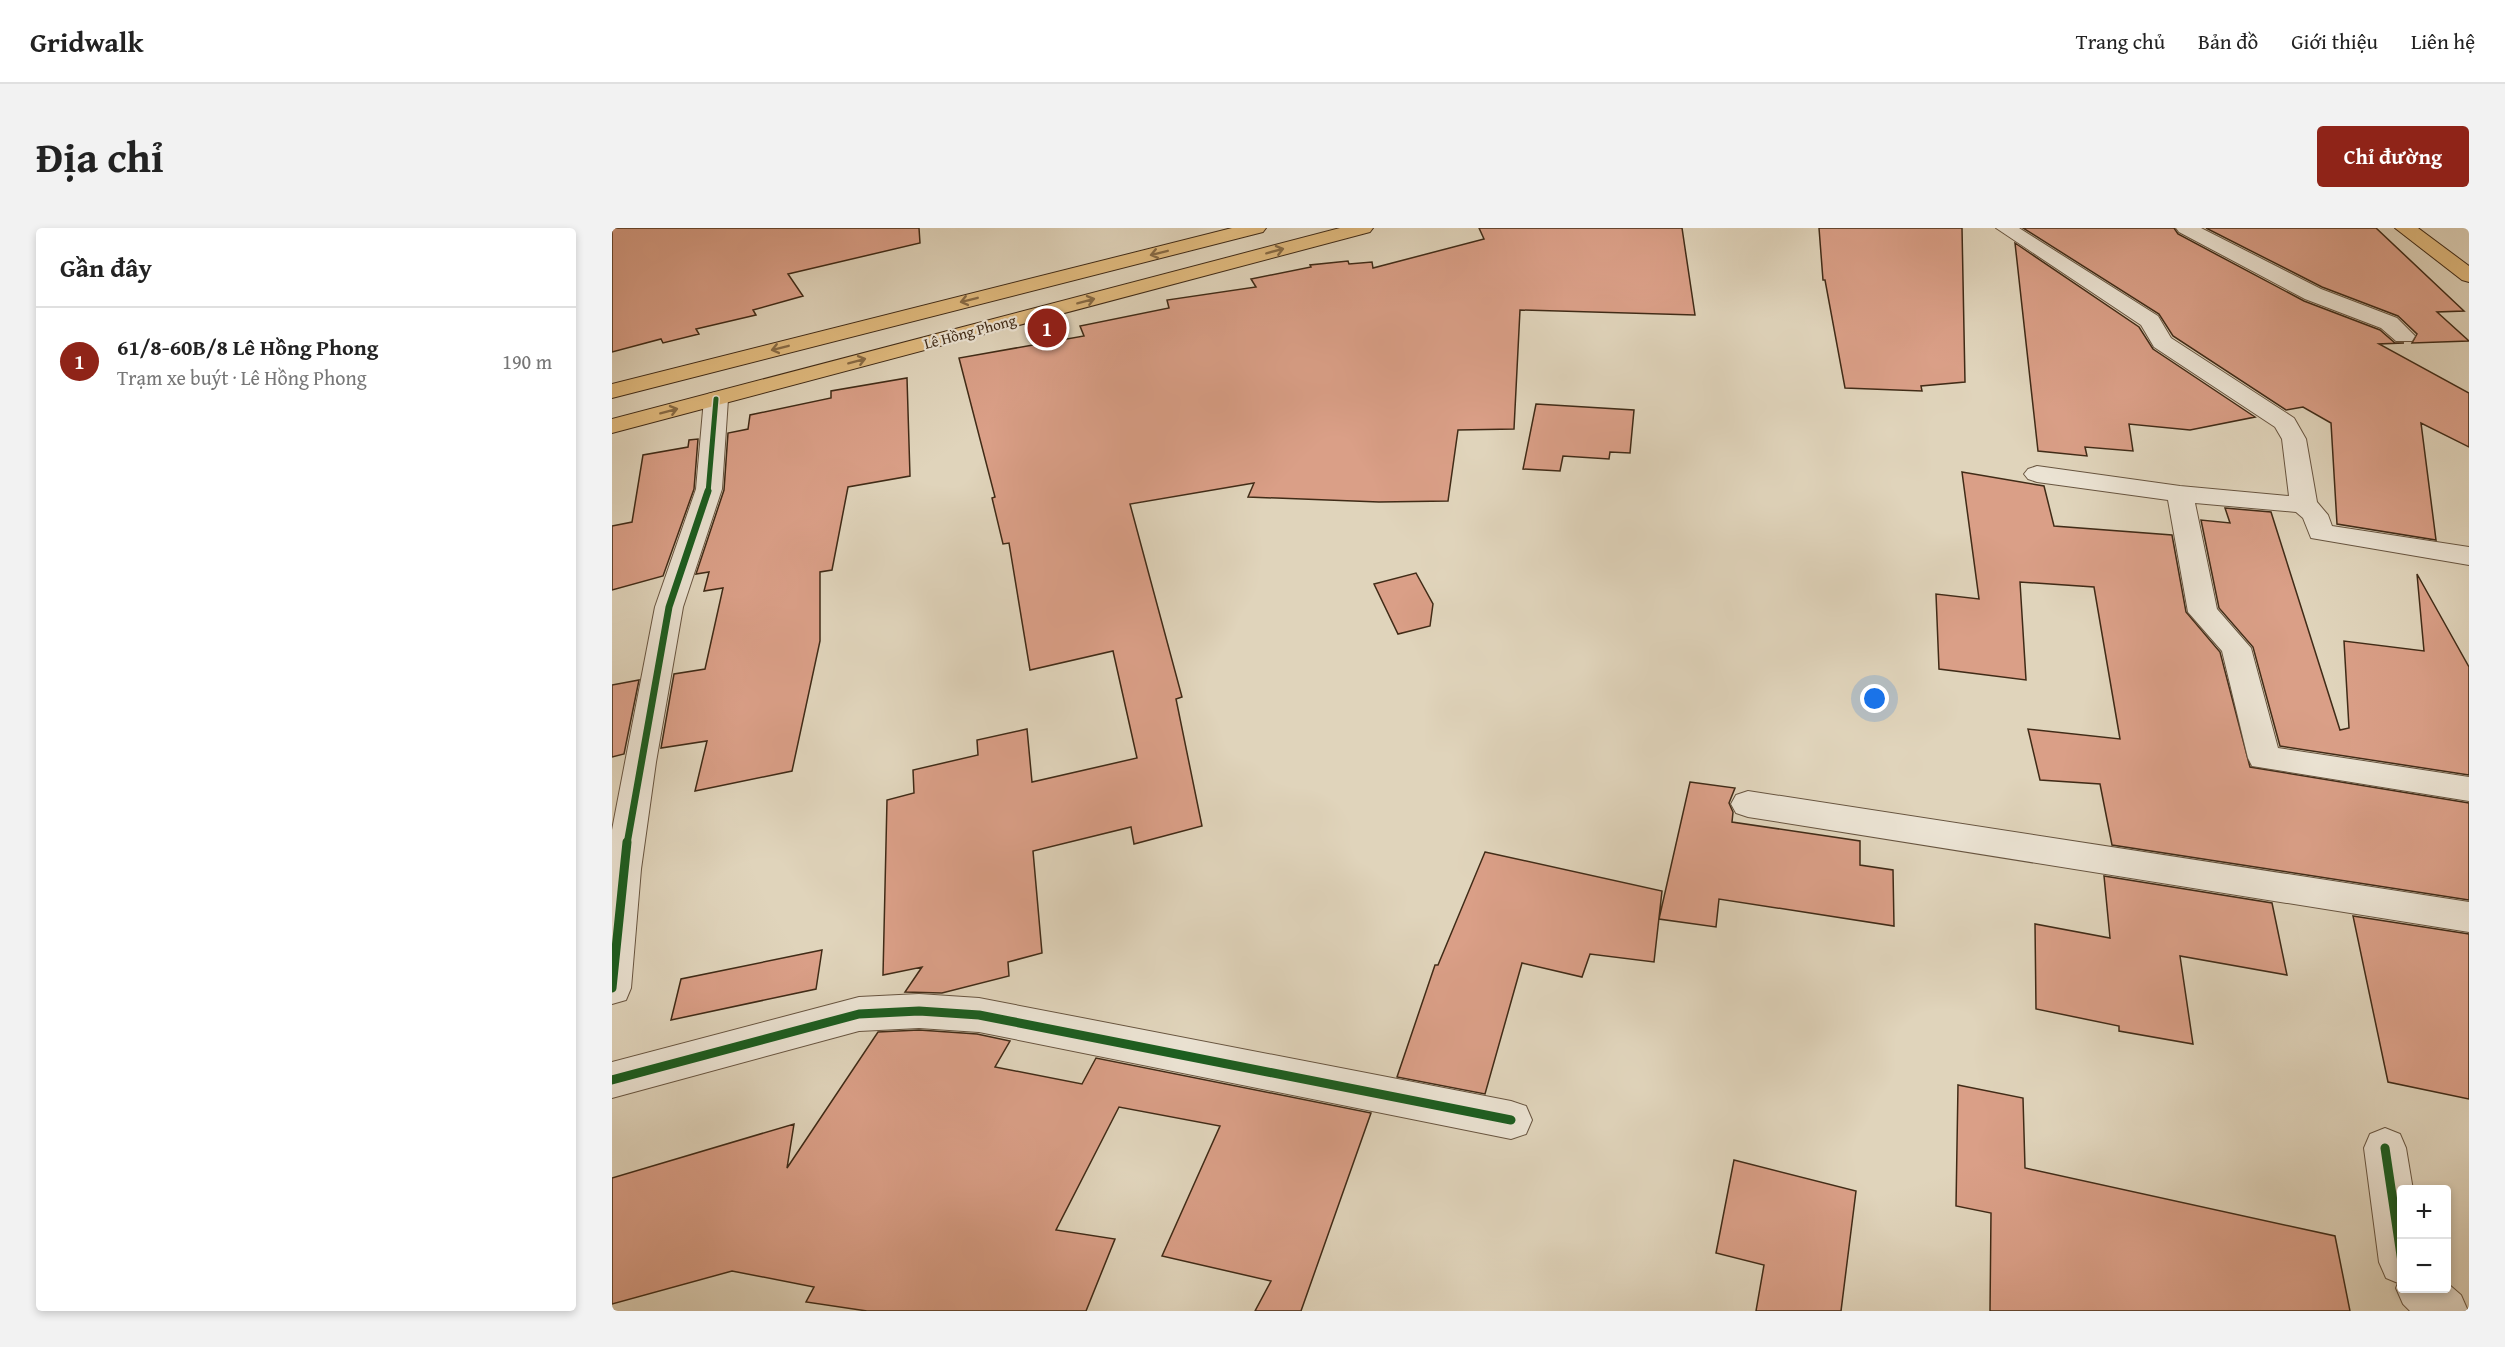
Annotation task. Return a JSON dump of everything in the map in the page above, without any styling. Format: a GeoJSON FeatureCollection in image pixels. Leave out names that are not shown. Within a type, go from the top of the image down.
{"type":"FeatureCollection","features":[{"type":"Feature","properties":{"kind":"main road","name":"Lê Hồng Phong"},"geometry":{"type":"LineString","coordinates":[[612,391],[1256,228]]}},
{"type":"Feature","properties":{"kind":"main road","name":"Lê Hồng Phong"},"geometry":{"type":"LineString","coordinates":[[612,426],[1363,228]]}},
{"type":"Feature","properties":{"kind":"main road"},"geometry":{"type":"LineString","coordinates":[[2405,228],[2469,276]]}},
{"type":"Feature","properties":{"kind":"street"},"geometry":{"type":"LineString","coordinates":[[2006,228],[2150,321],[2162,342],[2285,423],[2294,439],[2304,505]]}},
{"type":"Feature","properties":{"kind":"street"},"geometry":{"type":"LineString","coordinates":[[2186,228],[2313,294],[2390,323],[2404,336]]}},
{"type":"Feature","properties":{"kind":"street"},"geometry":{"type":"LineString","coordinates":[[612,988],[623,869],[642,751],[669,607],[709,489],[716,399]]}},
{"type":"Feature","properties":{"kind":"street"},"geometry":{"type":"LineString","coordinates":[[2037,474],[2180,494],[2304,505],[2315,515],[2321,532],[2469,556]]}},
{"type":"Feature","properties":{"kind":"street"},"geometry":{"type":"LineString","coordinates":[[2180,494],[2203,612],[2236,648],[2265,758],[2469,789]]}},
{"type":"Feature","properties":{"kind":"street"},"geometry":{"type":"LineString","coordinates":[[1748,804],[2469,917]]}},
{"type":"Feature","properties":{"kind":"street"},"geometry":{"type":"LineString","coordinates":[[612,1080],[859,1014],[919,1011],[980,1015],[1510,1120]]}},
{"type":"Feature","properties":{"kind":"street"},"geometry":{"type":"LineString","coordinates":[[2385,1148],[2398,1239]]}},
{"type":"Feature","properties":{"kind":"street"},"geometry":{"type":"LineString","coordinates":[[2425,1293],[2445,1311]]}},
{"type":"Feature","properties":{"kind":"building"},"geometry":{"type":"Polygon","coordinates":[[[612,228],[919,228],[920,243],[788,274],[803,296],[753,310],[756,315],[696,329],[699,334],[663,343],[661,339],[612,352],[612,228]]]}},
{"type":"Feature","properties":{"kind":"building"},"geometry":{"type":"Polygon","coordinates":[[[1479,228],[1682,228],[1695,315],[1520,310],[1514,429],[1458,430],[1448,501],[1379,502],[1248,497],[1254,483],[1130,504],[1182,697],[1176,699],[1202,826],[1134,844],[1131,827],[1033,851],[1042,953],[1008,962],[1009,976],[942,993],[905,992],[922,967],[883,975],[887,800],[914,793],[913,770],[978,755],[977,740],[1027,729],[1032,782],[1137,758],[1113,651],[1030,670],[1009,543],[1003,544],[992,498],[995,497],[959,358],[1084,336],[1080,326],[1169,308],[1167,300],[1256,287],[1251,279],[1311,267],[1310,265],[1348,261],[1349,264],[1372,262],[1373,268],[1484,239],[1479,228]]]}},
{"type":"Feature","properties":{"kind":"building"},"geometry":{"type":"Polygon","coordinates":[[[1819,228],[1962,228],[1965,382],[1921,386],[1922,391],[1845,388],[1825,280],[1823,280],[1819,228]]]}},
{"type":"Feature","properties":{"kind":"building"},"geometry":{"type":"Polygon","coordinates":[[[2023,228],[2174,228],[2178,234],[2304,301],[2380,330],[2395,343],[2404,343],[2379,344],[2469,393],[2469,447],[2421,423],[2436,540],[2337,524],[2331,423],[2303,407],[2286,410],[2173,336],[2159,314],[2023,228]]]}},
{"type":"Feature","properties":{"kind":"building"},"geometry":{"type":"Polygon","coordinates":[[[2206,228],[2376,228],[2464,311],[2437,312],[2469,341],[2412,343],[2417,334],[2398,316],[2322,287],[2206,228]]]}},
{"type":"Feature","properties":{"kind":"building"},"geometry":{"type":"Polygon","coordinates":[[[2015,243],[2139,327],[2153,349],[2255,417],[2190,430],[2129,424],[2133,451],[2085,447],[2087,456],[2038,451],[2015,243]]]}},
{"type":"Feature","properties":{"kind":"building"},"geometry":{"type":"Polygon","coordinates":[[[907,378],[910,476],[848,487],[832,570],[820,572],[820,641],[792,771],[695,791],[707,741],[661,748],[674,674],[705,669],[723,588],[704,591],[709,572],[696,574],[724,490],[728,433],[748,429],[750,415],[831,398],[831,391],[907,378]]]}},
{"type":"Feature","properties":{"kind":"building"},"geometry":{"type":"Polygon","coordinates":[[[1536,404],[1634,410],[1630,453],[1610,452],[1609,459],[1563,456],[1560,471],[1523,469],[1536,404]]]}},
{"type":"Feature","properties":{"kind":"building"},"geometry":{"type":"Polygon","coordinates":[[[698,439],[694,489],[663,576],[612,590],[612,526],[632,522],[643,455],[688,447],[689,440],[698,439]]]}},
{"type":"Feature","properties":{"kind":"building"},"geometry":{"type":"Polygon","coordinates":[[[1962,472],[2044,486],[2054,526],[2172,535],[2186,612],[2220,652],[2250,767],[2469,803],[2469,900],[2112,845],[2100,784],[2040,780],[2028,729],[2120,739],[2094,587],[2020,582],[2026,680],[1939,669],[1936,594],[1979,599],[1962,472]]]}},
{"type":"Feature","properties":{"kind":"building"},"geometry":{"type":"Polygon","coordinates":[[[2225,508],[2271,512],[2340,730],[2349,728],[2344,641],[2424,651],[2417,574],[2469,667],[2469,775],[2280,746],[2253,647],[2219,608],[2201,520],[2230,523],[2225,508]]]}},
{"type":"Feature","properties":{"kind":"building"},"geometry":{"type":"Polygon","coordinates":[[[1416,573],[1433,604],[1430,626],[1398,634],[1374,584],[1416,573]]]}},
{"type":"Feature","properties":{"kind":"building"},"geometry":{"type":"Polygon","coordinates":[[[639,680],[624,754],[612,757],[612,685],[639,680]]]}},
{"type":"Feature","properties":{"kind":"building"},"geometry":{"type":"Polygon","coordinates":[[[1690,782],[1735,788],[1729,803],[1733,812],[1732,822],[1860,841],[1860,865],[1893,870],[1894,926],[1719,899],[1716,927],[1659,919],[1690,782]]]}},
{"type":"Feature","properties":{"kind":"building"},"geometry":{"type":"Polygon","coordinates":[[[1485,852],[1662,891],[1654,962],[1590,954],[1582,977],[1522,963],[1485,1094],[1397,1077],[1435,965],[1438,965],[1485,852]]]}},
{"type":"Feature","properties":{"kind":"building"},"geometry":{"type":"Polygon","coordinates":[[[2104,876],[2272,903],[2287,975],[2180,956],[2193,1044],[2119,1031],[2119,1026],[2036,1009],[2035,924],[2110,938],[2104,876]]]}},
{"type":"Feature","properties":{"kind":"building"},"geometry":{"type":"Polygon","coordinates":[[[2353,916],[2469,934],[2469,1099],[2388,1082],[2353,916]]]}},
{"type":"Feature","properties":{"kind":"building"},"geometry":{"type":"Polygon","coordinates":[[[822,950],[816,989],[671,1020],[681,979],[822,950]]]}},
{"type":"Feature","properties":{"kind":"building"},"geometry":{"type":"Polygon","coordinates":[[[919,1030],[977,1034],[1010,1041],[995,1067],[1082,1084],[1096,1058],[1371,1113],[1301,1311],[1255,1311],[1271,1281],[1162,1256],[1220,1126],[1119,1107],[1056,1230],[1115,1239],[1086,1311],[867,1311],[806,1302],[814,1287],[732,1271],[612,1304],[612,1178],[794,1124],[787,1168],[878,1032],[919,1030]]]}},
{"type":"Feature","properties":{"kind":"building"},"geometry":{"type":"Polygon","coordinates":[[[1958,1085],[2023,1098],[2025,1168],[2335,1236],[2350,1311],[1990,1311],[1991,1213],[1956,1206],[1958,1085]]]}},
{"type":"Feature","properties":{"kind":"building"},"geometry":{"type":"Polygon","coordinates":[[[1734,1160],[1856,1191],[1841,1311],[1756,1311],[1764,1265],[1716,1253],[1734,1160]]]}},
{"type":"Feature","properties":{"kind":"cycle path"},"geometry":{"type":"LineString","coordinates":[[612,988],[623,869],[640,762],[669,607],[709,489],[716,399]]}},
{"type":"Feature","properties":{"kind":"cycle path"},"geometry":{"type":"LineString","coordinates":[[612,1080],[859,1014],[919,1011],[979,1015],[1511,1120]]}},
{"type":"Feature","properties":{"kind":"cycle path"},"geometry":{"type":"LineString","coordinates":[[2385,1148],[2399,1239]]}},
{"type":"Feature","properties":{"kind":"place","name":"61/8-60B/8 Lê Hồng Phong"},"geometry":{"type":"Point","coordinates":[1047,328]}}]}
